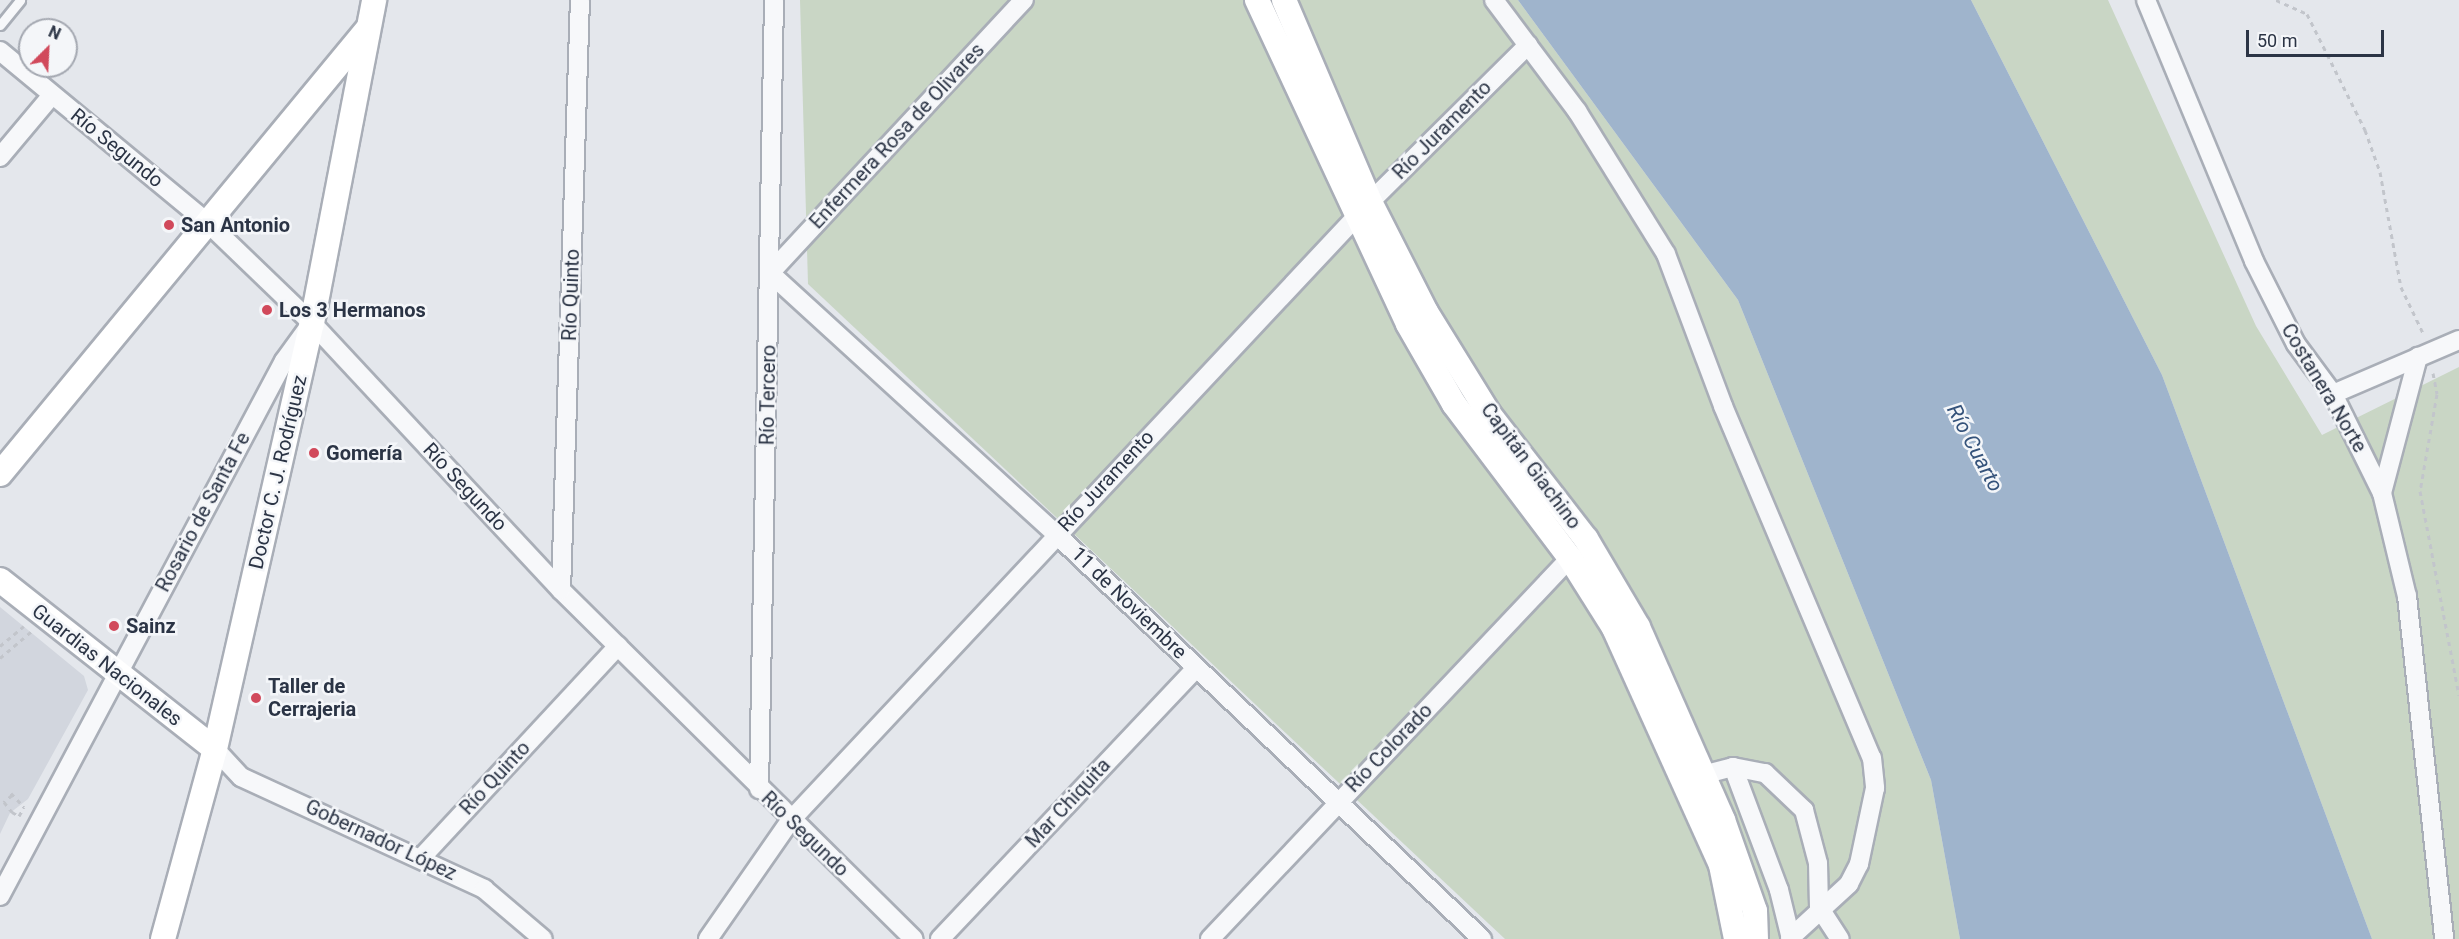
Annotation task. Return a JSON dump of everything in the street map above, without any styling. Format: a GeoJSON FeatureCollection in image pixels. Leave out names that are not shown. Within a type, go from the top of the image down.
{"type":"FeatureCollection","features":[{"type":"Feature","properties":{"kind":"main road","name":"Doctor C. J. Rodríguez"},"geometry":{"type":"LineString","coordinates":[[163,939],[215,749],[312,323],[374,0]]}},
{"type":"Feature","properties":{"kind":"main road","name":"Capitán Giachino"},"geometry":{"type":"LineString","coordinates":[[1257,0],[1362,210],[1454,404],[1570,558],[1614,628],[1693,777]]}},
{"type":"Feature","properties":{"kind":"main road","name":"Capitán Giachino"},"geometry":{"type":"LineString","coordinates":[[1284,0],[1362,210],[1472,388],[1611,578],[1693,777],[1743,938]]}},
{"type":"Feature","properties":{"kind":"main road"},"geometry":{"type":"LineString","coordinates":[[0,474],[210,225],[369,26]]}},
{"type":"Feature","properties":{"kind":"main road","name":"Guardias Nacionales"},"geometry":{"type":"LineString","coordinates":[[0,580],[116,675],[215,749]]}},
{"type":"Feature","properties":{"kind":"street","name":"Río Quinto"},"geometry":{"type":"LineString","coordinates":[[561,590],[580,0]]}},
{"type":"Feature","properties":{"kind":"street","name":"Río Tercero"},"geometry":{"type":"LineString","coordinates":[[759,789],[774,0]]}},
{"type":"Feature","properties":{"kind":"street","name":"Enfermera Rosa de Olivares"},"geometry":{"type":"LineString","coordinates":[[770,273],[1024,0]]}},
{"type":"Feature","properties":{"kind":"street"},"geometry":{"type":"LineString","coordinates":[[1494,0],[1577,111],[1666,255],[1723,406],[1869,747],[1875,788],[1867,843],[1848,884],[1819,907],[1790,938]]}},
{"type":"Feature","properties":{"kind":"street","name":"Costanera Norte"},"geometry":{"type":"LineString","coordinates":[[2146,0],[2254,261],[2296,344],[2333,394],[2382,493],[2407,596],[2444,939]]}},
{"type":"Feature","properties":{"kind":"street","name":"Río Juramento"},"geometry":{"type":"LineString","coordinates":[[708,939],[790,821],[1056,534],[1362,210],[1528,45]]}},
{"type":"Feature","properties":{"kind":"street","name":"Río Segundo"},"geometry":{"type":"LineString","coordinates":[[0,51],[210,225],[312,323],[561,590],[790,821],[914,939]]}},
{"type":"Feature","properties":{"kind":"street"},"geometry":{"type":"LineString","coordinates":[[0,157],[52,95]]}},
{"type":"Feature","properties":{"kind":"street","name":"11 de Noviembre"},"geometry":{"type":"LineString","coordinates":[[770,273],[1056,534],[1336,803],[1482,939]]}},
{"type":"Feature","properties":{"kind":"street","name":"Rosario de Santa Fe"},"geometry":{"type":"LineString","coordinates":[[0,896],[284,361],[312,323]]}},
{"type":"Feature","properties":{"kind":"street"},"geometry":{"type":"LineString","coordinates":[[2333,394],[2459,340]]}},
{"type":"Feature","properties":{"kind":"street"},"geometry":{"type":"LineString","coordinates":[[2382,493],[2424,355]]}},
{"type":"Feature","properties":{"kind":"street","name":"Río Colorado"},"geometry":{"type":"LineString","coordinates":[[1210,939],[1336,803],[1570,558]]}},
{"type":"Feature","properties":{"kind":"street","name":"Río Quinto"},"geometry":{"type":"LineString","coordinates":[[422,857],[618,646]]}},
{"type":"Feature","properties":{"kind":"street","name":"Mar Chiquita"},"geometry":{"type":"LineString","coordinates":[[940,939],[1196,668]]}},
{"type":"Feature","properties":{"kind":"street","name":"Gobernador López"},"geometry":{"type":"LineString","coordinates":[[215,749],[241,777],[422,857],[484,889],[543,939]]}},
{"type":"Feature","properties":{"kind":"street"},"geometry":{"type":"LineString","coordinates":[[1733,768],[1779,890],[1790,938]]}},
{"type":"Feature","properties":{"kind":"street"},"geometry":{"type":"LineString","coordinates":[[1693,777],[1733,768],[1765,773],[1803,810],[1818,863],[1819,907],[1840,939]]}},
{"type":"Feature","properties":{"kind":"lane"},"geometry":{"type":"LineString","coordinates":[[0,25],[20,0]]}},
{"type":"Feature","properties":{"kind":"path"},"geometry":{"type":"LineString","coordinates":[[2276,0],[2307,14],[2365,130],[2380,172],[2401,287],[2437,394],[2420,491],[2459,696]]}},
{"type":"Feature","properties":{"kind":"path"},"geometry":{"type":"LineString","coordinates":[[0,646],[22,627]]}},
{"type":"Feature","properties":{"kind":"path"},"geometry":{"type":"LineString","coordinates":[[0,658],[29,634]]}},
{"type":"Feature","properties":{"kind":"path"},"geometry":{"type":"LineString","coordinates":[[18,804],[12,794],[4,802],[12,812],[19,816],[24,807]]}},
{"type":"Feature","properties":{"kind":"shaded area"},"geometry":{"type":"Polygon","coordinates":[[[0,607],[84,676],[88,690],[28,799],[10,813],[0,834],[0,607]]]}},
{"type":"Feature","properties":{"kind":"green space"},"geometry":{"type":"Polygon","coordinates":[[[800,0],[1518,0],[1738,300],[1931,780],[1960,939],[1505,939],[808,284],[800,0]]]}},
{"type":"Feature","properties":{"kind":"green space"},"geometry":{"type":"Polygon","coordinates":[[[1971,0],[2108,0],[2256,326],[2322,435],[2459,367],[2459,939],[2372,939],[2162,375],[1971,0]]]}},
{"type":"Feature","properties":{"kind":"water","name":"Río Cuarto"},"geometry":{"type":"Polygon","coordinates":[[[1518,0],[1971,0],[2162,375],[2372,939],[1960,939],[1931,780],[1738,300],[1518,0]]]}},
{"type":"Feature","properties":{"kind":"place","name":"San Antonio"},"geometry":{"type":"Point","coordinates":[169,225]}},
{"type":"Feature","properties":{"kind":"place","name":"Los 3 Hermanos"},"geometry":{"type":"Point","coordinates":[267,310]}},
{"type":"Feature","properties":{"kind":"place","name":"Gomería"},"geometry":{"type":"Point","coordinates":[314,453]}},
{"type":"Feature","properties":{"kind":"place","name":"Sainz"},"geometry":{"type":"Point","coordinates":[114,626]}},
{"type":"Feature","properties":{"kind":"place","name":"Taller de Cerrajeria"},"geometry":{"type":"Point","coordinates":[256,698]}}]}
